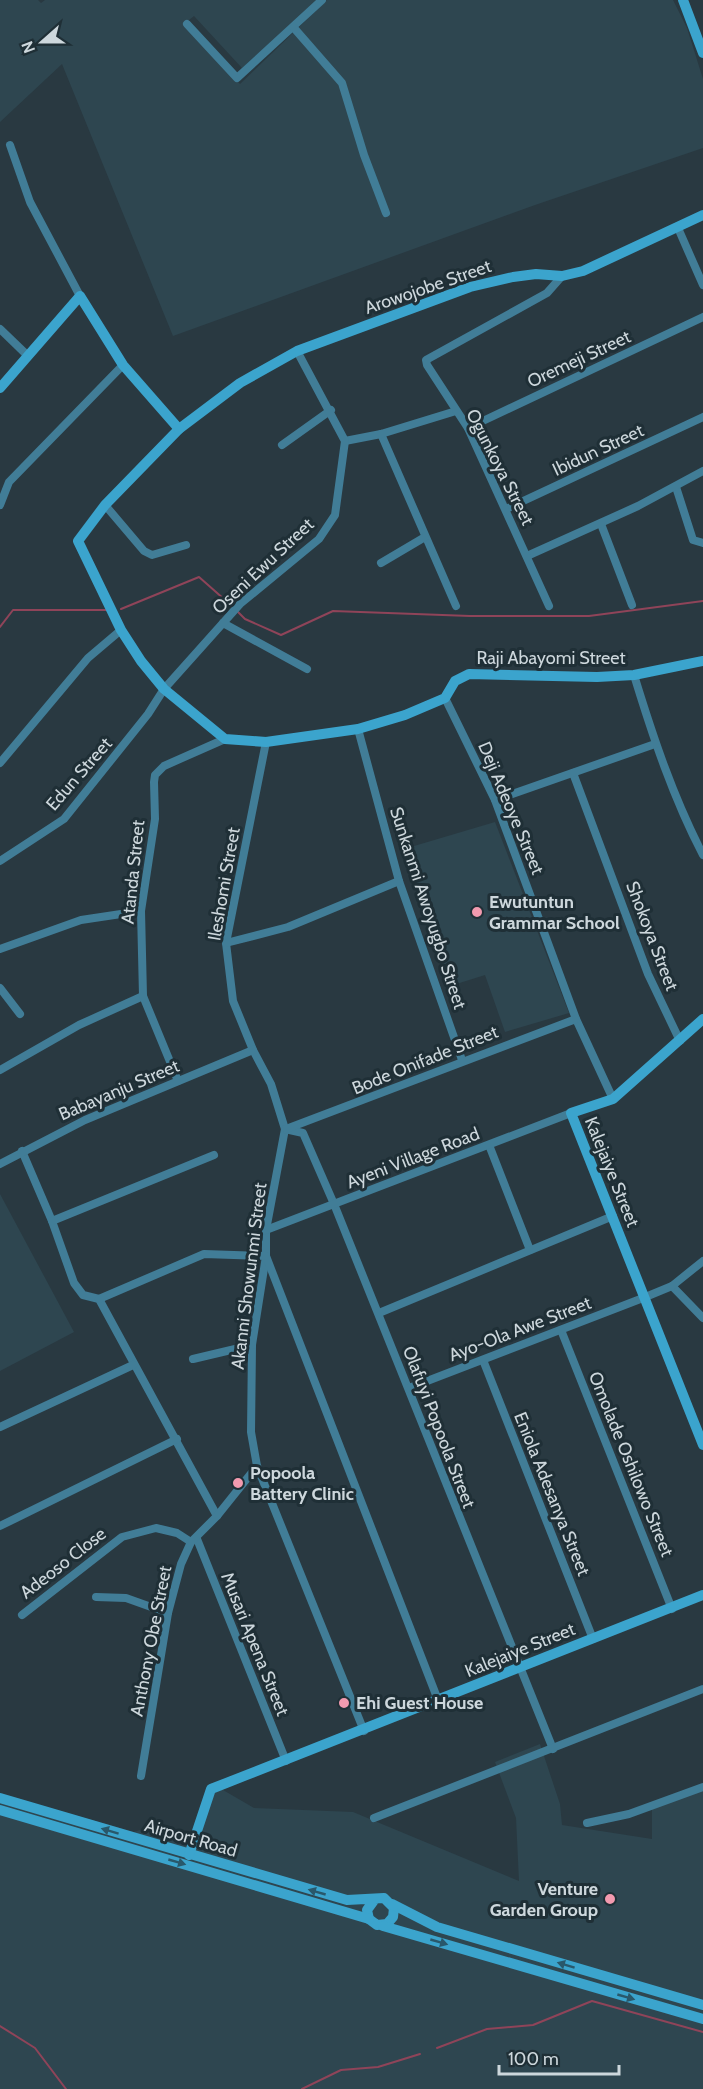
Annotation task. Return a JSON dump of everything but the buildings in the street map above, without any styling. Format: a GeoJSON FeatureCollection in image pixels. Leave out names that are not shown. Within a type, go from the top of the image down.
{"type":"FeatureCollection","features":[{"type":"Feature","properties":{"kind":"street"},"geometry":{"type":"LineString","coordinates":[[187,24],[237,78],[322,0]]}},
{"type":"Feature","properties":{"kind":"street"},"geometry":{"type":"LineString","coordinates":[[683,0],[703,53]]}},
{"type":"Feature","properties":{"kind":"street"},"geometry":{"type":"LineString","coordinates":[[294,28],[342,83],[364,155],[386,213]]}},
{"type":"Feature","properties":{"kind":"street"},"geometry":{"type":"LineString","coordinates":[[10,145],[30,202],[80,296],[123,364],[179,429]]}},
{"type":"Feature","properties":{"kind":"street","name":"Arowojobe Street"},"geometry":{"type":"LineString","coordinates":[[121,630],[78,541],[105,505],[179,429],[240,383],[297,351],[470,287],[513,277],[536,274],[562,276],[582,271],[703,215]]}},
{"type":"Feature","properties":{"kind":"street"},"geometry":{"type":"LineString","coordinates":[[678,228],[703,285]]}},
{"type":"Feature","properties":{"kind":"street","name":"Ogunkoya Street"},"geometry":{"type":"LineString","coordinates":[[549,606],[468,428],[426,360],[547,293],[562,276]]}},
{"type":"Feature","properties":{"kind":"street"},"geometry":{"type":"LineString","coordinates":[[0,388],[80,296]]}},
{"type":"Feature","properties":{"kind":"street","name":"Oremeji Street"},"geometry":{"type":"LineString","coordinates":[[468,428],[703,317]]}},
{"type":"Feature","properties":{"kind":"street"},"geometry":{"type":"LineString","coordinates":[[0,329],[27,355]]}},
{"type":"Feature","properties":{"kind":"street"},"geometry":{"type":"LineString","coordinates":[[297,351],[331,410],[345,441],[381,434],[456,411]]}},
{"type":"Feature","properties":{"kind":"street"},"geometry":{"type":"LineString","coordinates":[[0,502],[9,482],[123,364]]}},
{"type":"Feature","properties":{"kind":"street"},"geometry":{"type":"LineString","coordinates":[[282,445],[331,410]]}},
{"type":"Feature","properties":{"kind":"street","name":"Ibidun Street"},"geometry":{"type":"LineString","coordinates":[[506,509],[703,417]]}},
{"type":"Feature","properties":{"kind":"street"},"geometry":{"type":"LineString","coordinates":[[381,434],[456,606]]}},
{"type":"Feature","properties":{"kind":"street","name":"Oseni Ewu Street"},"geometry":{"type":"LineString","coordinates":[[164,689],[240,604],[318,539],[335,515],[345,441]]}},
{"type":"Feature","properties":{"kind":"street"},"geometry":{"type":"LineString","coordinates":[[528,556],[601,524],[703,471]]}},
{"type":"Feature","properties":{"kind":"street"},"geometry":{"type":"LineString","coordinates":[[676,487],[693,540],[703,543]]}},
{"type":"Feature","properties":{"kind":"street"},"geometry":{"type":"LineString","coordinates":[[105,505],[144,551],[152,555],[186,545]]}},
{"type":"Feature","properties":{"kind":"street"},"geometry":{"type":"LineString","coordinates":[[601,524],[632,605]]}},
{"type":"Feature","properties":{"kind":"street"},"geometry":{"type":"LineString","coordinates":[[381,563],[425,537]]}},
{"type":"Feature","properties":{"kind":"street"},"geometry":{"type":"LineString","coordinates":[[223,623],[307,669]]}},
{"type":"Feature","properties":{"kind":"street"},"geometry":{"type":"LineString","coordinates":[[0,763],[88,658],[121,630],[141,661],[164,689],[225,740],[266,742],[358,729],[405,715],[445,698]]}},
{"type":"Feature","properties":{"kind":"street","name":"Raji Abayomi Street"},"geometry":{"type":"LineString","coordinates":[[445,698],[455,681],[469,674],[597,677],[634,675],[703,661]]}},
{"type":"Feature","properties":{"kind":"street"},"geometry":{"type":"LineString","coordinates":[[634,675],[655,744],[703,855]]}},
{"type":"Feature","properties":{"kind":"street","name":"Edun Street"},"geometry":{"type":"LineString","coordinates":[[0,861],[64,819],[148,714],[164,689]]}},
{"type":"Feature","properties":{"kind":"street","name":"Deji Adeoye Street"},"geometry":{"type":"LineString","coordinates":[[445,698],[495,800],[576,1019],[613,1099]]}},
{"type":"Feature","properties":{"kind":"street","name":"Sunkanmi Awoyugbo Street"},"geometry":{"type":"LineString","coordinates":[[358,729],[399,881],[462,1060]]}},
{"type":"Feature","properties":{"kind":"street","name":"Atanda Street"},"geometry":{"type":"LineString","coordinates":[[178,1081],[143,996],[141,910],[155,819],[155,775],[164,766],[225,740]]}},
{"type":"Feature","properties":{"kind":"street","name":"Ileshomi Street"},"geometry":{"type":"LineString","coordinates":[[266,742],[226,943],[233,1001],[271,1084],[285,1129]]}},
{"type":"Feature","properties":{"kind":"street"},"geometry":{"type":"LineString","coordinates":[[495,800],[655,744]]}},
{"type":"Feature","properties":{"kind":"street","name":"Shokoya Street"},"geometry":{"type":"LineString","coordinates":[[573,773],[648,974],[680,1041]]}},
{"type":"Feature","properties":{"kind":"street"},"geometry":{"type":"LineString","coordinates":[[226,943],[288,927],[399,881]]}},
{"type":"Feature","properties":{"kind":"street"},"geometry":{"type":"LineString","coordinates":[[0,950],[81,920],[141,910]]}},
{"type":"Feature","properties":{"kind":"street"},"geometry":{"type":"LineString","coordinates":[[0,988],[20,1014]]}},
{"type":"Feature","properties":{"kind":"street"},"geometry":{"type":"LineString","coordinates":[[0,1070],[79,1025],[143,996]]}},
{"type":"Feature","properties":{"kind":"street","name":"Bode Onifade Street"},"geometry":{"type":"LineString","coordinates":[[285,1129],[373,1098],[462,1060],[576,1019]]}},
{"type":"Feature","properties":{"kind":"street"},"geometry":{"type":"LineString","coordinates":[[571,1113],[613,1099],[703,1019]]}},
{"type":"Feature","properties":{"kind":"street","name":"Babayanju Street"},"geometry":{"type":"LineString","coordinates":[[0,1164],[85,1120],[254,1050]]}},
{"type":"Feature","properties":{"kind":"street","name":"Ayeni Village Road"},"geometry":{"type":"LineString","coordinates":[[266,1230],[571,1113]]}},
{"type":"Feature","properties":{"kind":"street","name":"Kalejaiye Street"},"geometry":{"type":"LineString","coordinates":[[571,1113],[703,1445]]}},
{"type":"Feature","properties":{"kind":"street","name":"Olafuyi Popoola Street"},"geometry":{"type":"LineString","coordinates":[[285,1129],[303,1133],[334,1204],[553,1749]]}},
{"type":"Feature","properties":{"kind":"street","name":"Akanni Showunmi Street"},"geometry":{"type":"LineString","coordinates":[[285,1129],[266,1230],[266,1256],[252,1345],[251,1432],[257,1466],[364,1731]]}},
{"type":"Feature","properties":{"kind":"street"},"geometry":{"type":"LineString","coordinates":[[489,1145],[530,1250]]}},
{"type":"Feature","properties":{"kind":"street"},"geometry":{"type":"LineString","coordinates":[[22,1151],[52,1221],[74,1283],[83,1295],[99,1299],[204,1254],[266,1256],[438,1700]]}},
{"type":"Feature","properties":{"kind":"street"},"geometry":{"type":"LineString","coordinates":[[52,1221],[214,1155]]}},
{"type":"Feature","properties":{"kind":"street"},"geometry":{"type":"LineString","coordinates":[[379,1313],[613,1216]]}},
{"type":"Feature","properties":{"kind":"street","name":"Ayo-Ola Awe Street"},"geometry":{"type":"LineString","coordinates":[[409,1388],[672,1286],[703,1261]]}},
{"type":"Feature","properties":{"kind":"street"},"geometry":{"type":"LineString","coordinates":[[672,1286],[703,1318]]}},
{"type":"Feature","properties":{"kind":"street"},"geometry":{"type":"LineString","coordinates":[[99,1299],[133,1365],[177,1439],[218,1516]]}},
{"type":"Feature","properties":{"kind":"street","name":"Omolade Oshilowo Street"},"geometry":{"type":"LineString","coordinates":[[561,1330],[672,1609]]}},
{"type":"Feature","properties":{"kind":"street"},"geometry":{"type":"LineString","coordinates":[[194,1359],[252,1345]]}},
{"type":"Feature","properties":{"kind":"street","name":"Eniola Adesanya Street"},"geometry":{"type":"LineString","coordinates":[[483,1360],[593,1639]]}},
{"type":"Feature","properties":{"kind":"street"},"geometry":{"type":"LineString","coordinates":[[0,1427],[133,1365]]}},
{"type":"Feature","properties":{"kind":"street"},"geometry":{"type":"LineString","coordinates":[[0,1526],[177,1439]]}},
{"type":"Feature","properties":{"kind":"street","name":"Anthony Obe Street"},"geometry":{"type":"LineString","coordinates":[[141,1776],[168,1613],[181,1564],[194,1540],[218,1516],[257,1466]]}},
{"type":"Feature","properties":{"kind":"street","name":"Adeoso Close"},"geometry":{"type":"LineString","coordinates":[[22,1615],[122,1537],[156,1528],[194,1540]]}},
{"type":"Feature","properties":{"kind":"street","name":"Musari Apena Street"},"geometry":{"type":"LineString","coordinates":[[194,1540],[286,1761]]}},
{"type":"Feature","properties":{"kind":"street","name":"Kalejaiye Street"},"geometry":{"type":"LineString","coordinates":[[189,1855],[211,1790],[703,1595]]}},
{"type":"Feature","properties":{"kind":"street"},"geometry":{"type":"LineString","coordinates":[[96,1597],[126,1598],[168,1613]]}},
{"type":"Feature","properties":{"kind":"street"},"geometry":{"type":"LineString","coordinates":[[374,1818],[703,1689]]}},
{"type":"Feature","properties":{"kind":"street"},"geometry":{"type":"LineString","coordinates":[[587,1823],[629,1814],[703,1787]]}},
{"type":"Feature","properties":{"kind":"street","name":"Airport Road"},"geometry":{"type":"LineString","coordinates":[[0,1798],[347,1900],[375,1899]]}},
{"type":"Feature","properties":{"kind":"street","name":"Airport Road"},"geometry":{"type":"LineString","coordinates":[[0,1810],[369,1919]]}},
{"type":"Feature","properties":{"kind":"street"},"geometry":{"type":"LineString","coordinates":[[703,2005],[437,1926],[384,1898],[375,1899],[367,1910],[369,1919],[382,1926],[703,2019]]}},
{"type":"Feature","properties":{"kind":"street"},"geometry":{"type":"LineString","coordinates":[[382,1926],[393,1917],[392,1904]]}},
{"type":"Feature","properties":{"kind":"shaded area"},"geometry":{"type":"Polygon","coordinates":[[[0,0],[38,0],[41,3],[45,0],[318,0],[242,68],[194,16],[184,24],[240,84],[327,0],[673,0],[687,28],[703,79],[703,148],[535,205],[173,336],[62,64],[0,122],[0,0]]]}},
{"type":"Feature","properties":{"kind":"shaded area","name":"Ewutuntun Grammar School"},"geometry":{"type":"Polygon","coordinates":[[[495,822],[569,1013],[505,1032],[485,975],[450,986],[404,849],[495,822]]]}},
{"type":"Feature","properties":{"kind":"shaded area"},"geometry":{"type":"Polygon","coordinates":[[[0,1194],[74,1332],[0,1371],[0,1194]]]}},
{"type":"Feature","properties":{"kind":"shaded area"},"geometry":{"type":"Polygon","coordinates":[[[540,1744],[560,1804],[562,1825],[652,1839],[652,1804],[703,1789],[703,2089],[0,2089],[0,1794],[134,1832],[140,1830],[194,1846],[211,1783],[254,1808],[353,1812],[519,1881],[516,1818],[495,1762],[540,1744]]]}},
{"type":"Feature","properties":{"kind":"waterway"},"geometry":{"type":"LineString","coordinates":[[121,609],[199,577],[233,607]]}},
{"type":"Feature","properties":{"kind":"waterway"},"geometry":{"type":"LineString","coordinates":[[237,611],[245,619],[281,635],[333,611],[470,616],[589,616],[703,601]]}},
{"type":"Feature","properties":{"kind":"waterway"},"geometry":{"type":"LineString","coordinates":[[0,627],[13,610],[106,610]]}},
{"type":"Feature","properties":{"kind":"waterway"},"geometry":{"type":"LineString","coordinates":[[437,2048],[487,2029],[533,2025],[592,2001],[703,2032]]}},
{"type":"Feature","properties":{"kind":"waterway"},"geometry":{"type":"LineString","coordinates":[[0,2026],[35,2048],[66,2089]]}},
{"type":"Feature","properties":{"kind":"waterway"},"geometry":{"type":"LineString","coordinates":[[302,2089],[341,2070],[378,2067],[420,2054]]}},
{"type":"Feature","properties":{"kind":"place","name":"Ewutuntun Grammar School"},"geometry":{"type":"Point","coordinates":[477,912]}},
{"type":"Feature","properties":{"kind":"place","name":"Popoola Battery Clinic"},"geometry":{"type":"Point","coordinates":[238,1483]}},
{"type":"Feature","properties":{"kind":"place","name":"Ehi Guest House"},"geometry":{"type":"Point","coordinates":[344,1703]}},
{"type":"Feature","properties":{"kind":"place","name":"Venture Garden Group"},"geometry":{"type":"Point","coordinates":[610,1899]}}]}
